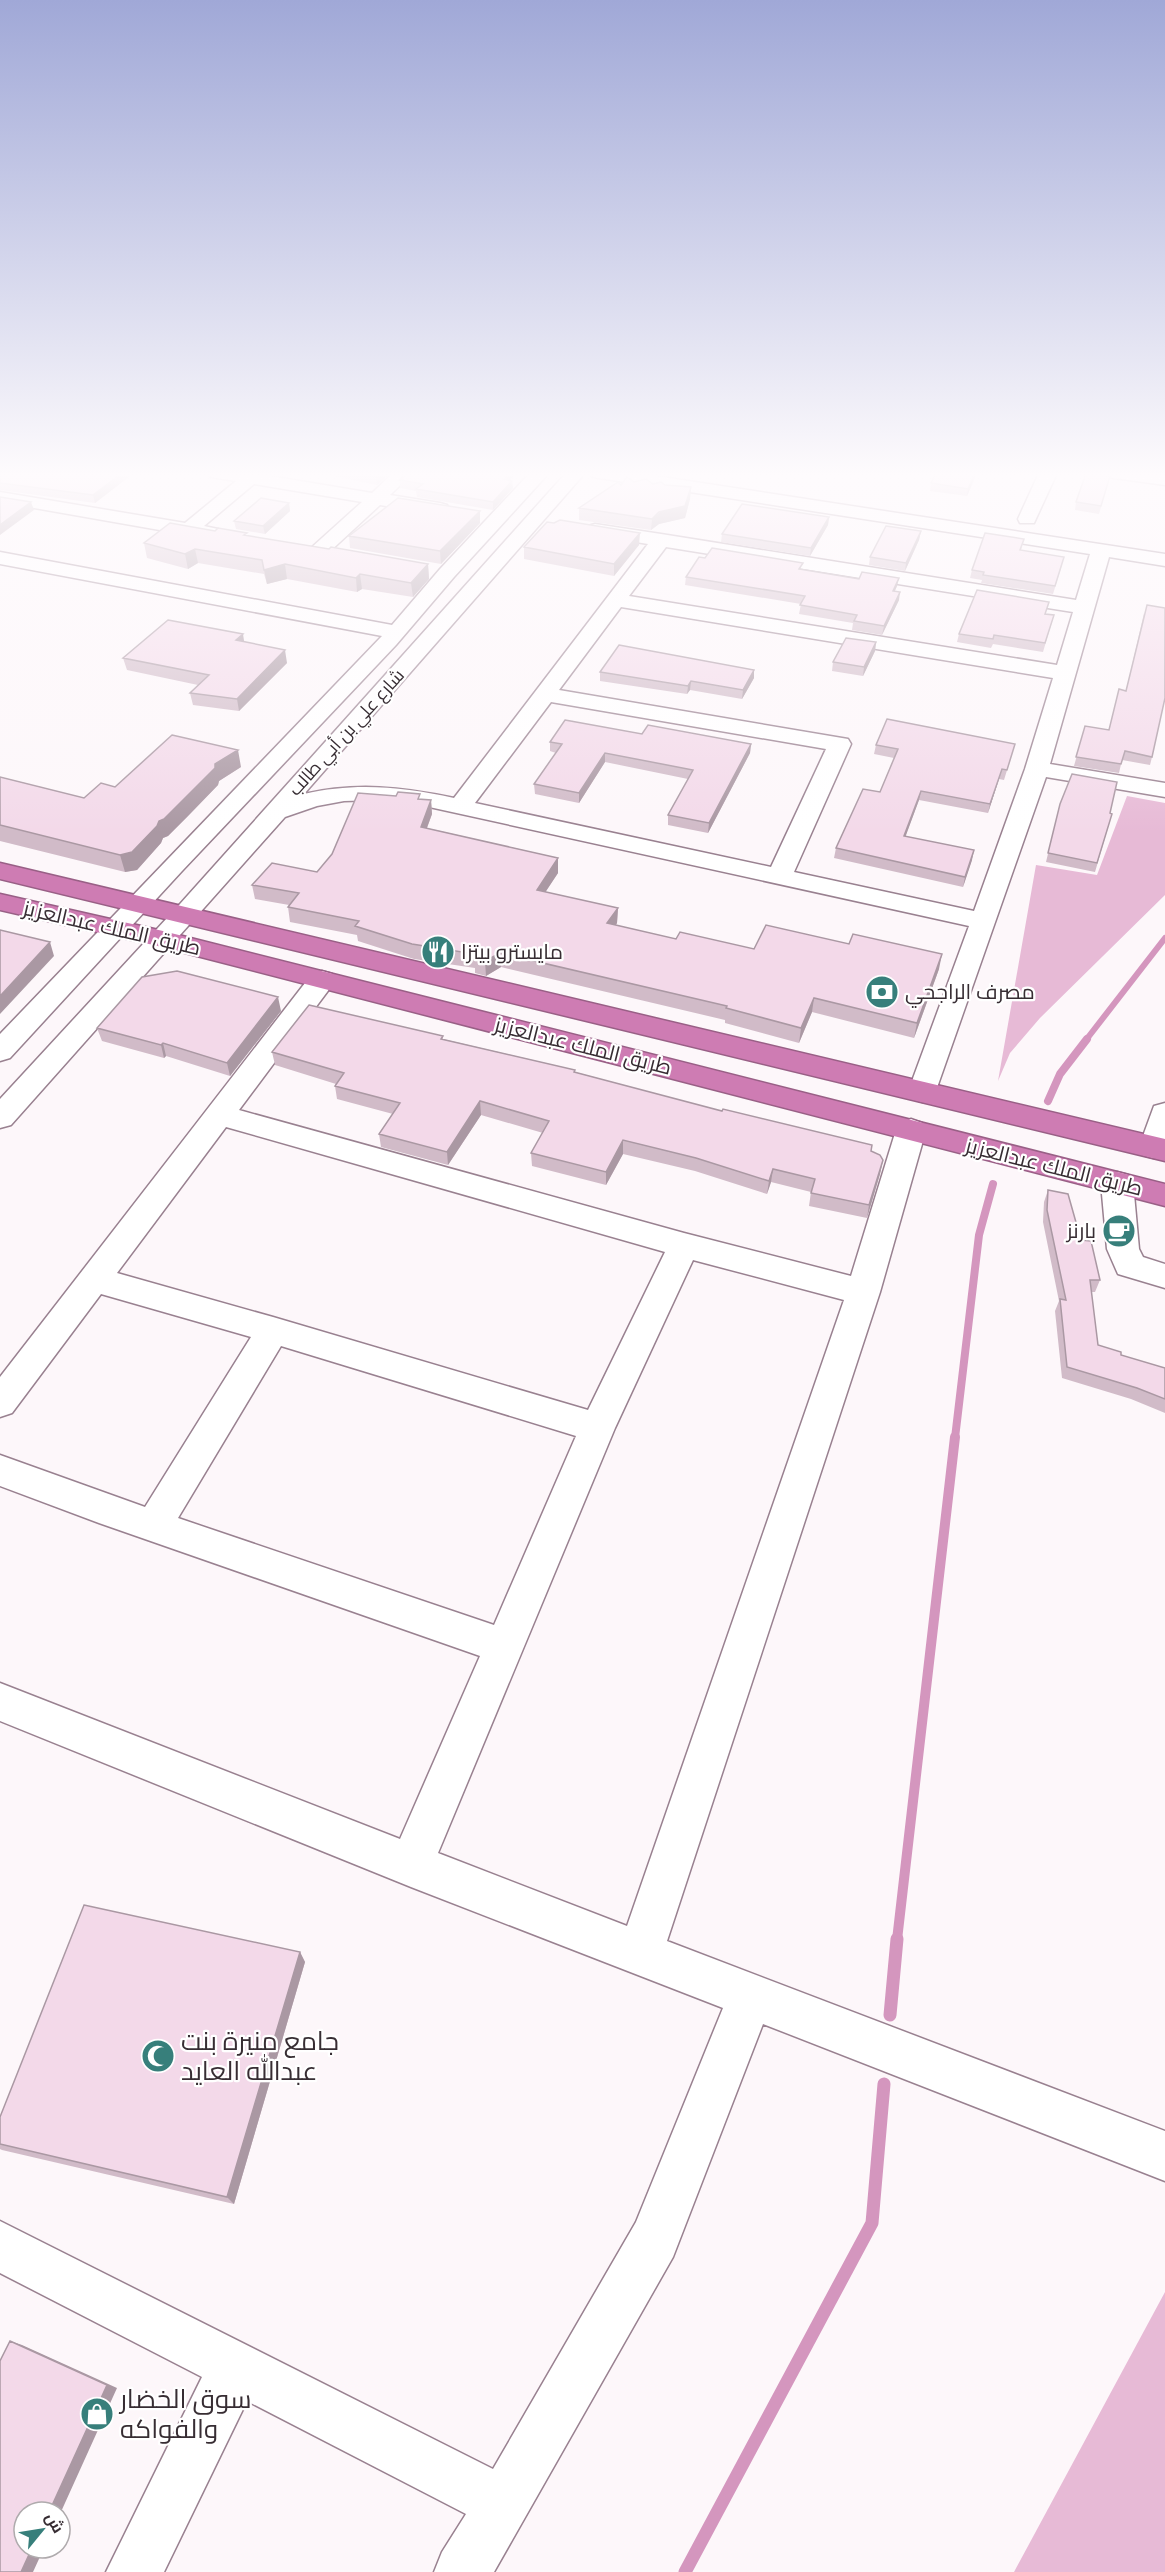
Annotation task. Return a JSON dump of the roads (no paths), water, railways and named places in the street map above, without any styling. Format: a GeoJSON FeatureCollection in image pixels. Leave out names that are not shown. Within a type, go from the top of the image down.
{"type":"FeatureCollection","features":[{"type":"Feature","properties":{"kind":"highway","name":"طريق الملك عبدالعزيز"},"geometry":{"type":"LineString","coordinates":[[0,871],[141,901],[1160,1149]]}},
{"type":"Feature","properties":{"kind":"highway","name":"طريق الملك عبدالعزيز"},"geometry":{"type":"LineString","coordinates":[[0,902],[163,939],[1165,1195]]}},
{"type":"Feature","properties":{"kind":"street"},"geometry":{"type":"LineString","coordinates":[[131,593],[393,637]]}},
{"type":"Feature","properties":{"kind":"street"},"geometry":{"type":"LineString","coordinates":[[174,593],[393,637]]}},
{"type":"Feature","properties":{"kind":"street","name":"شارع علي بن أبي طالب"},"geometry":{"type":"LineString","coordinates":[[0,1051],[393,637],[430,593]]}},
{"type":"Feature","properties":{"kind":"street","name":"شارع علي بن أبي طالب"},"geometry":{"type":"LineString","coordinates":[[0,1118],[163,939],[469,593]]}},
{"type":"Feature","properties":{"kind":"street"},"geometry":{"type":"LineString","coordinates":[[460,807],[621,593]]}},
{"type":"Feature","properties":{"kind":"street"},"geometry":{"type":"LineString","coordinates":[[991,593],[1084,608]]}},
{"type":"Feature","properties":{"kind":"street"},"geometry":{"type":"LineString","coordinates":[[923,1092],[1037,769],[1088,593]]}},
{"type":"Feature","properties":{"kind":"street"},"geometry":{"type":"LineString","coordinates":[[616,600],[1065,674]]}},
{"type":"Feature","properties":{"kind":"street"},"geometry":{"type":"LineString","coordinates":[[545,694],[840,744],[779,877]]}},
{"type":"Feature","properties":{"kind":"street"},"geometry":{"type":"LineString","coordinates":[[1037,769],[1165,790]]}},
{"type":"Feature","properties":{"kind":"street"},"geometry":{"type":"LineString","coordinates":[[276,812],[303,801],[353,792],[411,796],[983,921]]}},
{"type":"Feature","properties":{"kind":"street"},"geometry":{"type":"LineString","coordinates":[[0,1403],[322,980]]}},
{"type":"Feature","properties":{"kind":"street"},"geometry":{"type":"LineString","coordinates":[[1160,1149],[1165,1113]]}},
{"type":"Feature","properties":{"kind":"street"},"geometry":{"type":"LineString","coordinates":[[219,1115],[684,1245],[863,1292]]}},
{"type":"Feature","properties":{"kind":"street"},"geometry":{"type":"LineString","coordinates":[[640,1953],[863,1292],[911,1130]]}},
{"type":"Feature","properties":{"kind":"street"},"geometry":{"type":"LineString","coordinates":[[1116,1183],[1123,1249],[1130,1265],[1165,1276]]}},
{"type":"Feature","properties":{"kind":"street"},"geometry":{"type":"LineString","coordinates":[[411,1865],[502,1646],[597,1428],[684,1245]]}},
{"type":"Feature","properties":{"kind":"street"},"geometry":{"type":"LineString","coordinates":[[95,1280],[273,1330],[597,1428]]}},
{"type":"Feature","properties":{"kind":"street"},"geometry":{"type":"LineString","coordinates":[[154,1525],[273,1330]]}},
{"type":"Feature","properties":{"kind":"street"},"geometry":{"type":"LineString","coordinates":[[0,1470],[502,1646]]}},
{"type":"Feature","properties":{"kind":"street"},"geometry":{"type":"LineString","coordinates":[[0,1702],[411,1865],[1165,2156]]}},
{"type":"Feature","properties":{"kind":"street"},"geometry":{"type":"LineString","coordinates":[[462,2572],[504,2504],[655,2239],[751,1996]]}},
{"type":"Feature","properties":{"kind":"street"},"geometry":{"type":"LineString","coordinates":[[0,2246],[504,2504]]}},
{"type":"Feature","properties":{"kind":"street"},"geometry":{"type":"LineString","coordinates":[[134,2572],[235,2367]]}},
{"type":"Feature","properties":{"kind":"waterway"},"geometry":{"type":"LineString","coordinates":[[1086,1040],[1165,938]]}},
{"type":"Feature","properties":{"kind":"waterway"},"geometry":{"type":"LineString","coordinates":[[1048,1101],[1060,1074],[1087,1039]]}},
{"type":"Feature","properties":{"kind":"waterway"},"geometry":{"type":"LineString","coordinates":[[955,1438],[979,1235],[993,1184]]}},
{"type":"Feature","properties":{"kind":"waterway"},"geometry":{"type":"LineString","coordinates":[[897,1940],[955,1437]]}},
{"type":"Feature","properties":{"kind":"waterway"},"geometry":{"type":"LineString","coordinates":[[890,2015],[897,1939]]}},
{"type":"Feature","properties":{"kind":"waterway"},"geometry":{"type":"LineString","coordinates":[[685,2572],[872,2223],[884,2084]]}},
{"type":"Feature","properties":{"kind":"place","name":"مايسترو بيتزا"},"geometry":{"type":"Point","coordinates":[438,952]}},
{"type":"Feature","properties":{"kind":"place","name":"مصرف الراجحي"},"geometry":{"type":"Point","coordinates":[882,992]}},
{"type":"Feature","properties":{"kind":"place","name":"بارنز"},"geometry":{"type":"Point","coordinates":[1119,1231]}},
{"type":"Feature","properties":{"kind":"place","name":"جامع منيرة بنت عبدالله العايد"},"geometry":{"type":"Point","coordinates":[158,2056]}},
{"type":"Feature","properties":{"kind":"place","name":"سوق الخضار والفواكه"},"geometry":{"type":"Point","coordinates":[97,2414]}}]}
